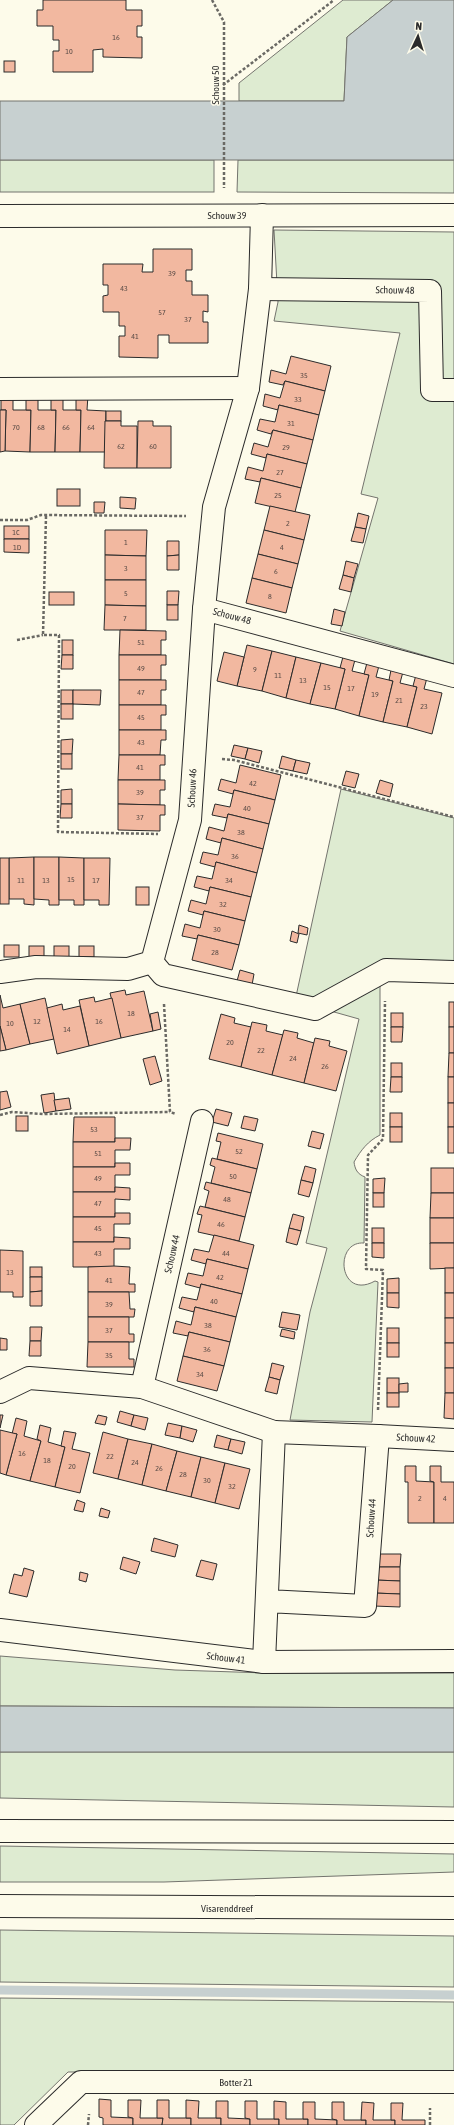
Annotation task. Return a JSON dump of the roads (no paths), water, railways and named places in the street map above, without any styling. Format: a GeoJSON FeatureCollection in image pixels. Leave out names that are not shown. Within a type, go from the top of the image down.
{"type":"FeatureCollection","features":[{"type":"Feature","properties":{"kind":"street","name":"Schouw 48"},"geometry":{"type":"LineString","coordinates":[[262,215],[260,289],[248,388],[214,507],[204,609],[454,676]]}},
{"type":"Feature","properties":{"kind":"street","name":"Schouw 39"},"geometry":{"type":"LineString","coordinates":[[0,216],[454,215]]}},
{"type":"Feature","properties":{"kind":"street","name":"Schouw 48"},"geometry":{"type":"LineString","coordinates":[[260,289],[430,291],[432,390],[454,390]]}},
{"type":"Feature","properties":{"kind":"street"},"geometry":{"type":"LineString","coordinates":[[0,389],[248,388]]}},
{"type":"Feature","properties":{"kind":"street","name":"Schouw 46"},"geometry":{"type":"LineString","coordinates":[[158,969],[190,820],[204,609]]}},
{"type":"Feature","properties":{"kind":"street"},"geometry":{"type":"LineString","coordinates":[[0,972],[36,967],[158,969],[314,1009],[386,970],[454,972]]}},
{"type":"Feature","properties":{"kind":"street","name":"Schouw 44"},"geometry":{"type":"LineString","coordinates":[[142,1387],[202,1121]]}},
{"type":"Feature","properties":{"kind":"street"},"geometry":{"type":"LineString","coordinates":[[0,1392],[29,1378],[142,1387],[274,1432],[378,1436]]}},
{"type":"Feature","properties":{"kind":"street"},"geometry":{"type":"LineString","coordinates":[[264,1662],[274,1432]]}},
{"type":"Feature","properties":{"kind":"street","name":"Schouw 44"},"geometry":{"type":"LineString","coordinates":[[266,1601],[365,1606],[378,1436]]}},
{"type":"Feature","properties":{"kind":"street","name":"Schouw 42"},"geometry":{"type":"LineString","coordinates":[[378,1436],[454,1440]]}},
{"type":"Feature","properties":{"kind":"street","name":"Schouw 41"},"geometry":{"type":"LineString","coordinates":[[0,1630],[264,1662],[454,1660]]}},
{"type":"Feature","properties":{"kind":"street"},"geometry":{"type":"LineString","coordinates":[[0,1831],[454,1832]]}},
{"type":"Feature","properties":{"kind":"street","name":"Visarenddreef"},"geometry":{"type":"LineString","coordinates":[[0,1906],[454,1908]]}},
{"type":"Feature","properties":{"kind":"street","name":"Botter 21"},"geometry":{"type":"LineString","coordinates":[[36,2125],[80,2082],[454,2082]]}},
{"type":"Feature","properties":{"kind":"waterway"},"geometry":{"type":"LineString","coordinates":[[0,1990],[454,1995]]}}]}
